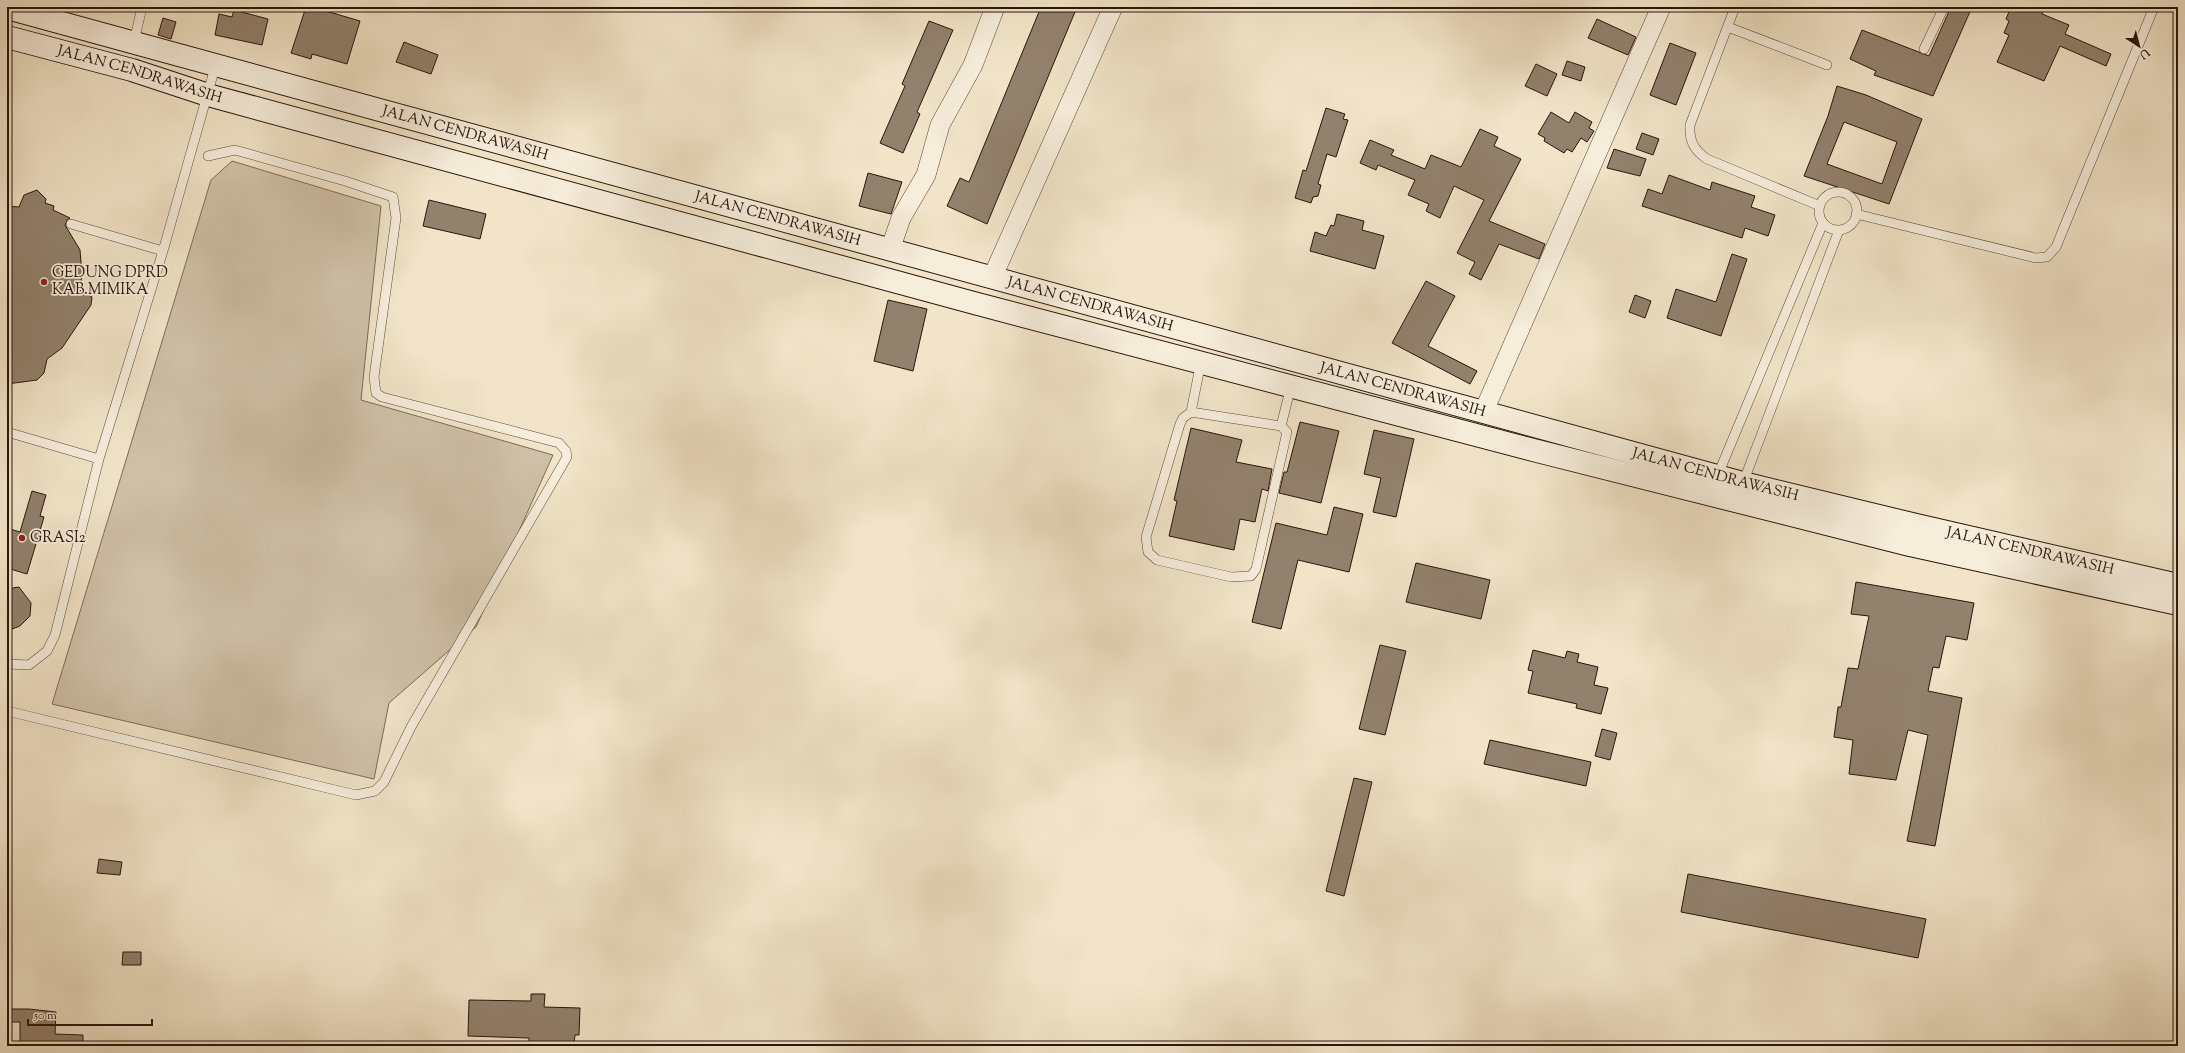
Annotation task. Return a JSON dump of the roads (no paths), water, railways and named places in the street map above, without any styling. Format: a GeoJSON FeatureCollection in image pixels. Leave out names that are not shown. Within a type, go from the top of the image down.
{"type":"FeatureCollection","features":[{"type":"Feature","properties":{"kind":"main road","name":"JALAN CENDRAWASIH"},"geometry":{"type":"LineString","coordinates":[[7,8],[136,37],[216,64],[1483,412],[1714,486]]}},
{"type":"Feature","properties":{"kind":"main road","name":"JALAN CENDRAWASIH"},"geometry":{"type":"LineString","coordinates":[[7,37],[132,70],[208,95],[974,303],[1291,386],[1740,492],[1916,526],[2178,585]]}},
{"type":"Feature","properties":{"kind":"main road","name":"JALAN CENDRAWASIH"},"geometry":{"type":"LineString","coordinates":[[1740,492],[1910,545],[2178,604]]}},
{"type":"Feature","properties":{"kind":"street"},"geometry":{"type":"LineString","coordinates":[[890,250],[901,218],[926,175],[940,125],[973,65],[995,7]]}},
{"type":"Feature","properties":{"kind":"street"},"geometry":{"type":"LineString","coordinates":[[992,278],[1113,7]]}},
{"type":"Feature","properties":{"kind":"street"},"geometry":{"type":"LineString","coordinates":[[1483,412],[1662,7]]}},
{"type":"Feature","properties":{"kind":"lane"},"geometry":{"type":"LineString","coordinates":[[1735,7],[1690,125],[1689,135],[1692,144],[1698,152],[1707,159],[1820,206]]}},
{"type":"Feature","properties":{"kind":"lane"},"geometry":{"type":"LineString","coordinates":[[1924,50],[1944,7]]}},
{"type":"Feature","properties":{"kind":"lane"},"geometry":{"type":"LineString","coordinates":[[1856,214],[2036,258],[2047,257],[2056,248],[2154,7]]}},
{"type":"Feature","properties":{"kind":"lane"},"geometry":{"type":"LineString","coordinates":[[136,37],[142,8]]}},
{"type":"Feature","properties":{"kind":"lane"},"geometry":{"type":"LineString","coordinates":[[1728,27],[1827,64]]}},
{"type":"Feature","properties":{"kind":"lane"},"geometry":{"type":"LineString","coordinates":[[7,664],[29,665],[33,663],[47,651],[55,635],[99,459],[163,251],[216,64]]}},
{"type":"Feature","properties":{"kind":"lane"},"geometry":{"type":"LineString","coordinates":[[7,711],[356,795],[375,792],[384,782],[414,721],[566,457],[566,451],[559,443],[382,397],[376,394],[374,377],[396,218],[393,197],[344,180],[235,150],[208,156]]}},
{"type":"Feature","properties":{"kind":"lane"},"geometry":{"type":"LineString","coordinates":[[1832,194],[1845,194],[1854,202],[1856,214],[1850,225],[1839,230],[1833,230],[1823,223],[1819,212],[1820,206],[1822,200],[1832,194]]}},
{"type":"Feature","properties":{"kind":"lane"},"geometry":{"type":"LineString","coordinates":[[1714,486],[1823,223]]}},
{"type":"Feature","properties":{"kind":"lane"},"geometry":{"type":"LineString","coordinates":[[71,224],[163,251]]}},
{"type":"Feature","properties":{"kind":"lane"},"geometry":{"type":"LineString","coordinates":[[1740,492],[1839,230]]}},
{"type":"Feature","properties":{"kind":"lane"},"geometry":{"type":"LineString","coordinates":[[1191,412],[1281,426],[1287,432],[1256,570],[1251,576],[1232,577],[1157,560],[1152,557],[1146,545],[1146,537],[1180,424],[1183,418],[1191,412],[1201,362]]}},
{"type":"Feature","properties":{"kind":"lane"},"geometry":{"type":"LineString","coordinates":[[1281,426],[1291,386]]}},
{"type":"Feature","properties":{"kind":"lane"},"geometry":{"type":"LineString","coordinates":[[7,432],[99,459]]}},
{"type":"Feature","properties":{"kind":"place","name":"GEDUNG DPRD KAB.MIMIKA"},"geometry":{"type":"Point","coordinates":[44,282]}},
{"type":"Feature","properties":{"kind":"place","name":"GRASI2"},"geometry":{"type":"Point","coordinates":[22,538]}}]}
